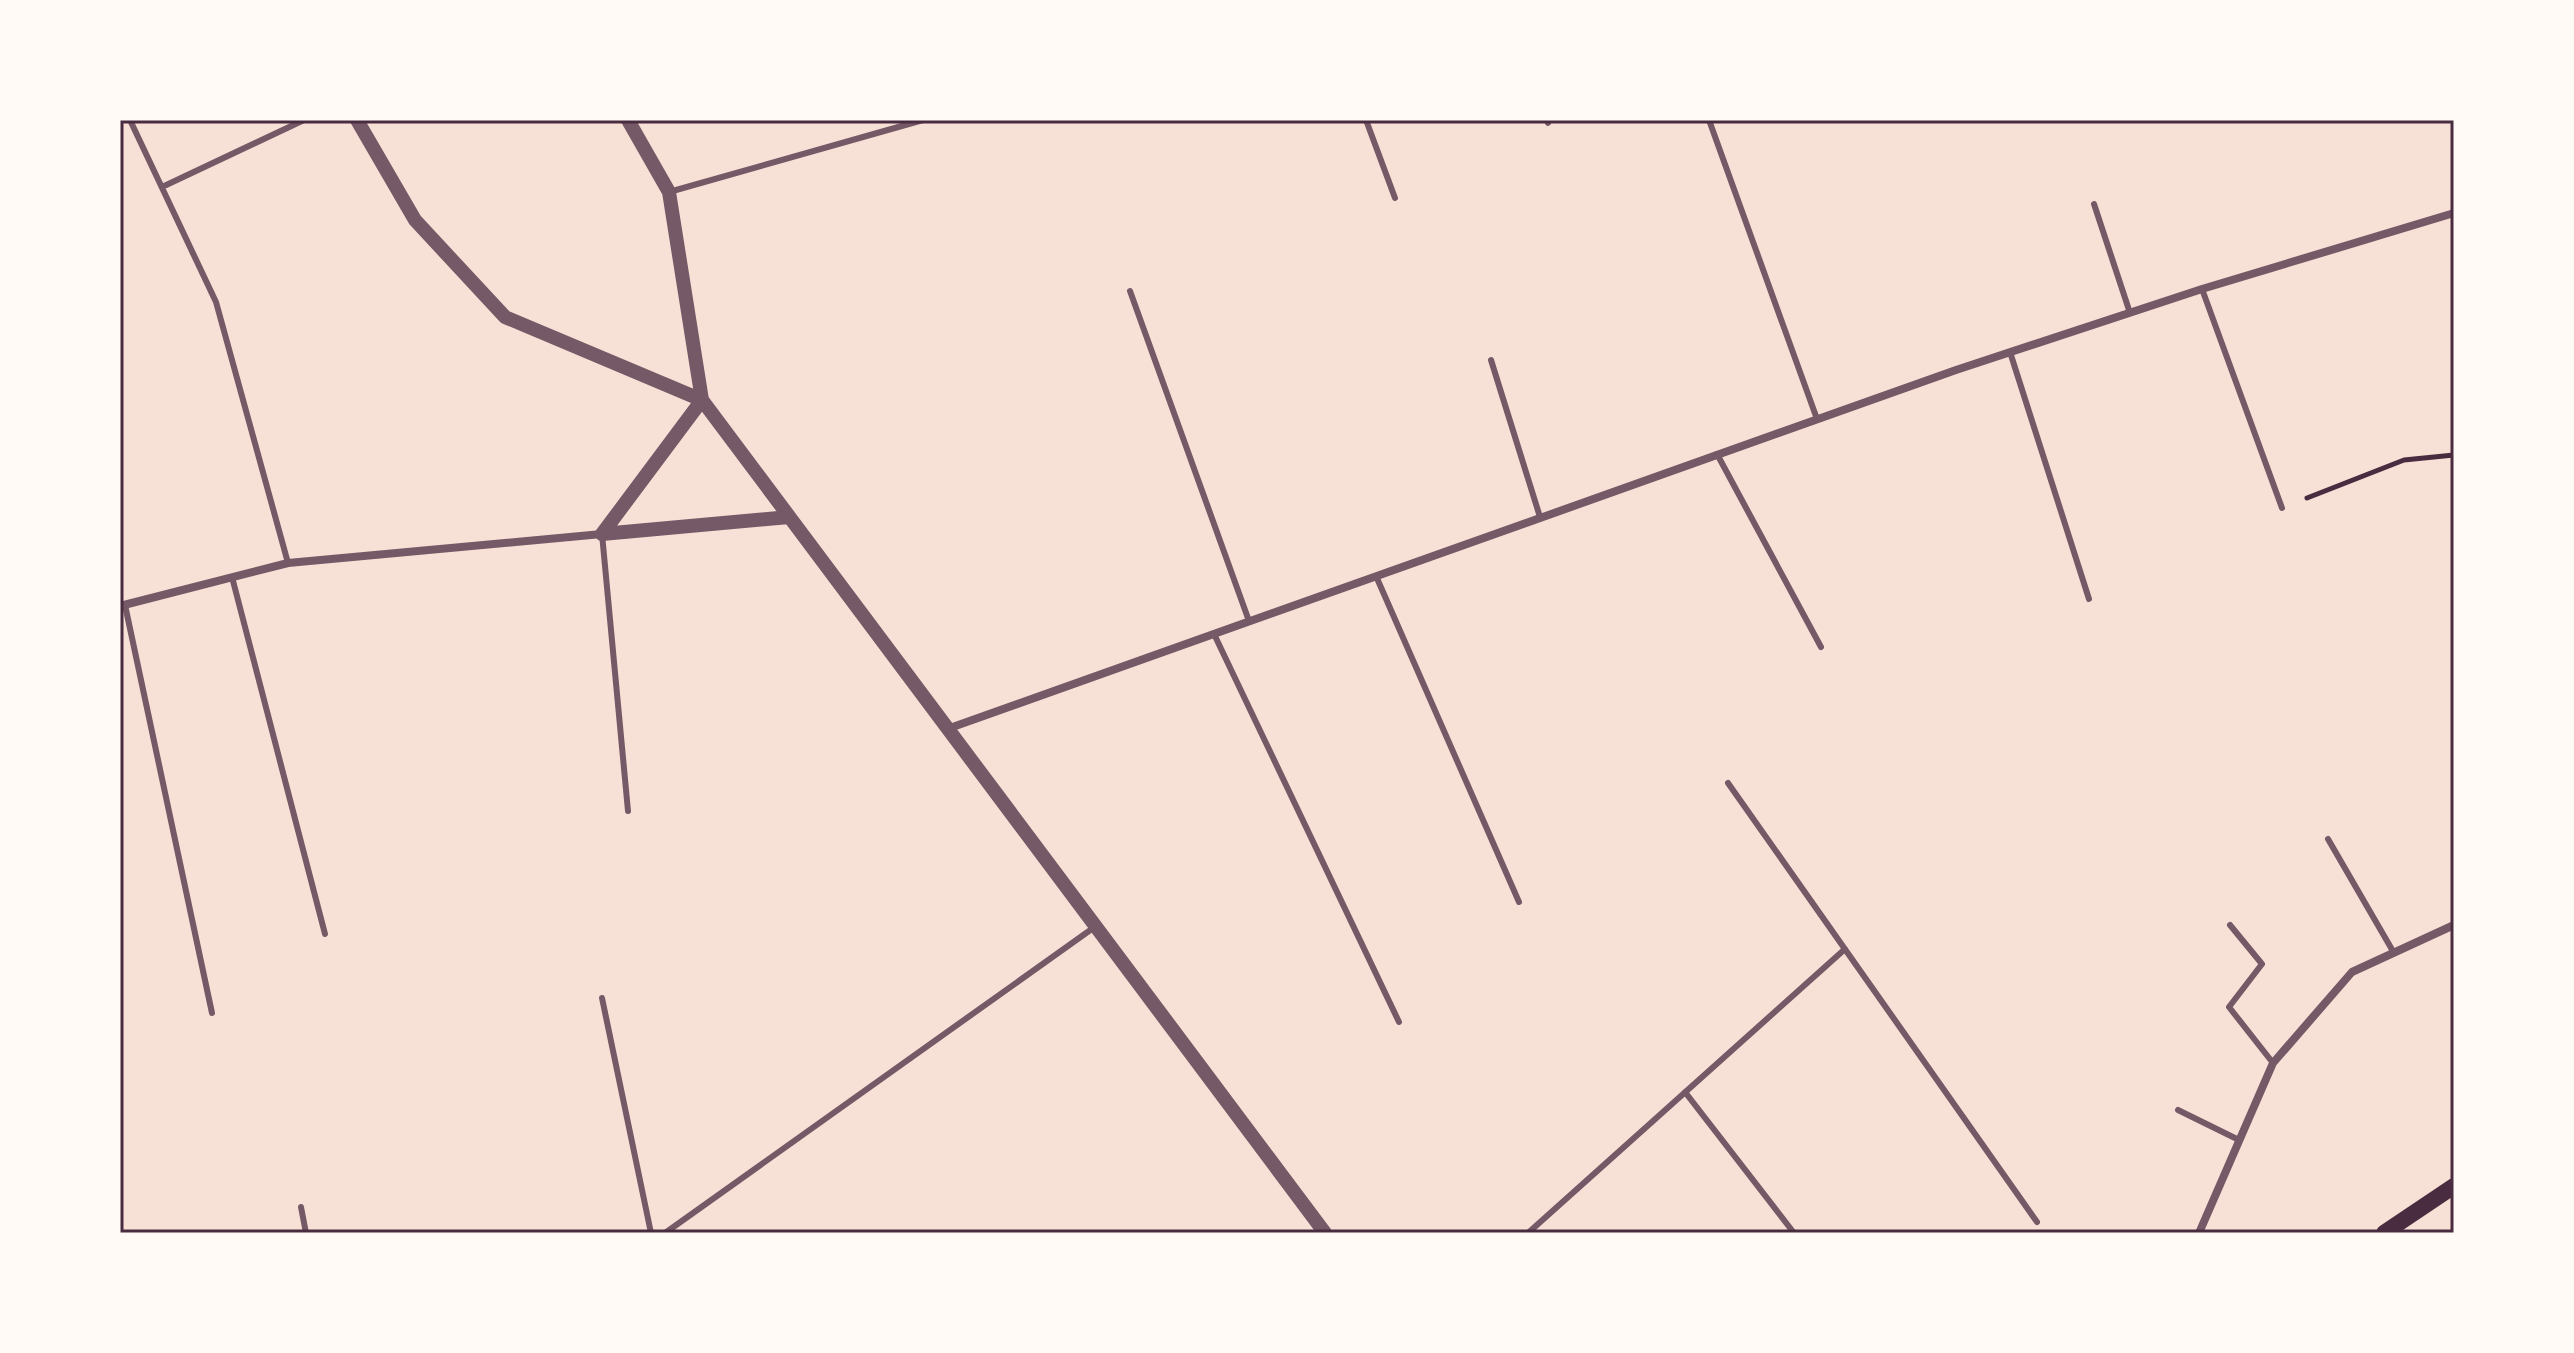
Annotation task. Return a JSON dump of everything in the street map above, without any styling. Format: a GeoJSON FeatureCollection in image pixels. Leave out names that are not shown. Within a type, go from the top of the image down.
{"type":"FeatureCollection","features":[{"type":"Feature","properties":{"kind":"main road"},"geometry":{"type":"LineString","coordinates":[[2384,1233],[2454,1186]]}},
{"type":"Feature","properties":{"kind":"street"},"geometry":{"type":"LineString","coordinates":[[357,120],[415,220],[505,317],[702,400]]}},
{"type":"Feature","properties":{"kind":"street"},"geometry":{"type":"LineString","coordinates":[[628,120],[669,192],[702,400],[1325,1233]]}},
{"type":"Feature","properties":{"kind":"street"},"geometry":{"type":"LineString","coordinates":[[947,729],[2010,352],[2202,289],[2454,213]]}},
{"type":"Feature","properties":{"kind":"street"},"geometry":{"type":"LineString","coordinates":[[602,534],[702,400]]}},
{"type":"Feature","properties":{"kind":"street"},"geometry":{"type":"LineString","coordinates":[[122,606],[288,563],[789,517]]}},
{"type":"Feature","properties":{"kind":"street"},"geometry":{"type":"LineString","coordinates":[[2199,1233],[2273,1063],[2352,972],[2454,925]]}},
{"type":"Feature","properties":{"kind":"lane"},"geometry":{"type":"LineString","coordinates":[[130,120],[216,302],[288,563]]}},
{"type":"Feature","properties":{"kind":"lane"},"geometry":{"type":"LineString","coordinates":[[162,187],[304,120]]}},
{"type":"Feature","properties":{"kind":"lane"},"geometry":{"type":"LineString","coordinates":[[669,192],[923,120]]}},
{"type":"Feature","properties":{"kind":"lane"},"geometry":{"type":"LineString","coordinates":[[1366,120],[1395,198]]}},
{"type":"Feature","properties":{"kind":"lane"},"geometry":{"type":"LineString","coordinates":[[1709,120],[1817,419]]}},
{"type":"Feature","properties":{"kind":"lane"},"geometry":{"type":"LineString","coordinates":[[2094,204],[2130,313]]}},
{"type":"Feature","properties":{"kind":"lane"},"geometry":{"type":"LineString","coordinates":[[2202,289],[2282,508]]}},
{"type":"Feature","properties":{"kind":"lane"},"geometry":{"type":"LineString","coordinates":[[1130,291],[1249,621]]}},
{"type":"Feature","properties":{"kind":"lane"},"geometry":{"type":"LineString","coordinates":[[2010,352],[2089,599]]}},
{"type":"Feature","properties":{"kind":"lane"},"geometry":{"type":"LineString","coordinates":[[1491,360],[1540,517]]}},
{"type":"Feature","properties":{"kind":"lane"},"geometry":{"type":"LineString","coordinates":[[1717,454],[1821,647]]}},
{"type":"Feature","properties":{"kind":"lane"},"geometry":{"type":"LineString","coordinates":[[602,534],[628,811]]}},
{"type":"Feature","properties":{"kind":"lane"},"geometry":{"type":"LineString","coordinates":[[1376,576],[1519,902]]}},
{"type":"Feature","properties":{"kind":"lane"},"geometry":{"type":"LineString","coordinates":[[232,577],[325,934]]}},
{"type":"Feature","properties":{"kind":"lane"},"geometry":{"type":"LineString","coordinates":[[122,606],[212,1013]]}},
{"type":"Feature","properties":{"kind":"lane"},"geometry":{"type":"LineString","coordinates":[[1214,634],[1399,1022]]}},
{"type":"Feature","properties":{"kind":"lane"},"geometry":{"type":"LineString","coordinates":[[1728,783],[2037,1222]]}},
{"type":"Feature","properties":{"kind":"lane"},"geometry":{"type":"LineString","coordinates":[[2328,839],[2394,953]]}},
{"type":"Feature","properties":{"kind":"lane"},"geometry":{"type":"LineString","coordinates":[[2230,925],[2262,964],[2229,1007],[2273,1063]]}},
{"type":"Feature","properties":{"kind":"lane"},"geometry":{"type":"LineString","coordinates":[[665,1233],[1096,926]]}},
{"type":"Feature","properties":{"kind":"lane"},"geometry":{"type":"LineString","coordinates":[[1528,1233],[1845,949]]}},
{"type":"Feature","properties":{"kind":"lane"},"geometry":{"type":"LineString","coordinates":[[602,998],[651,1233]]}},
{"type":"Feature","properties":{"kind":"lane"},"geometry":{"type":"LineString","coordinates":[[1685,1092],[1794,1233]]}},
{"type":"Feature","properties":{"kind":"lane"},"geometry":{"type":"LineString","coordinates":[[2178,1110],[2239,1140]]}},
{"type":"Feature","properties":{"kind":"lane"},"geometry":{"type":"LineString","coordinates":[[301,1207],[306,1233]]}},
{"type":"Feature","properties":{"kind":"path"},"geometry":{"type":"LineString","coordinates":[[2282,508],[2404,460],[2454,455]]}}]}
